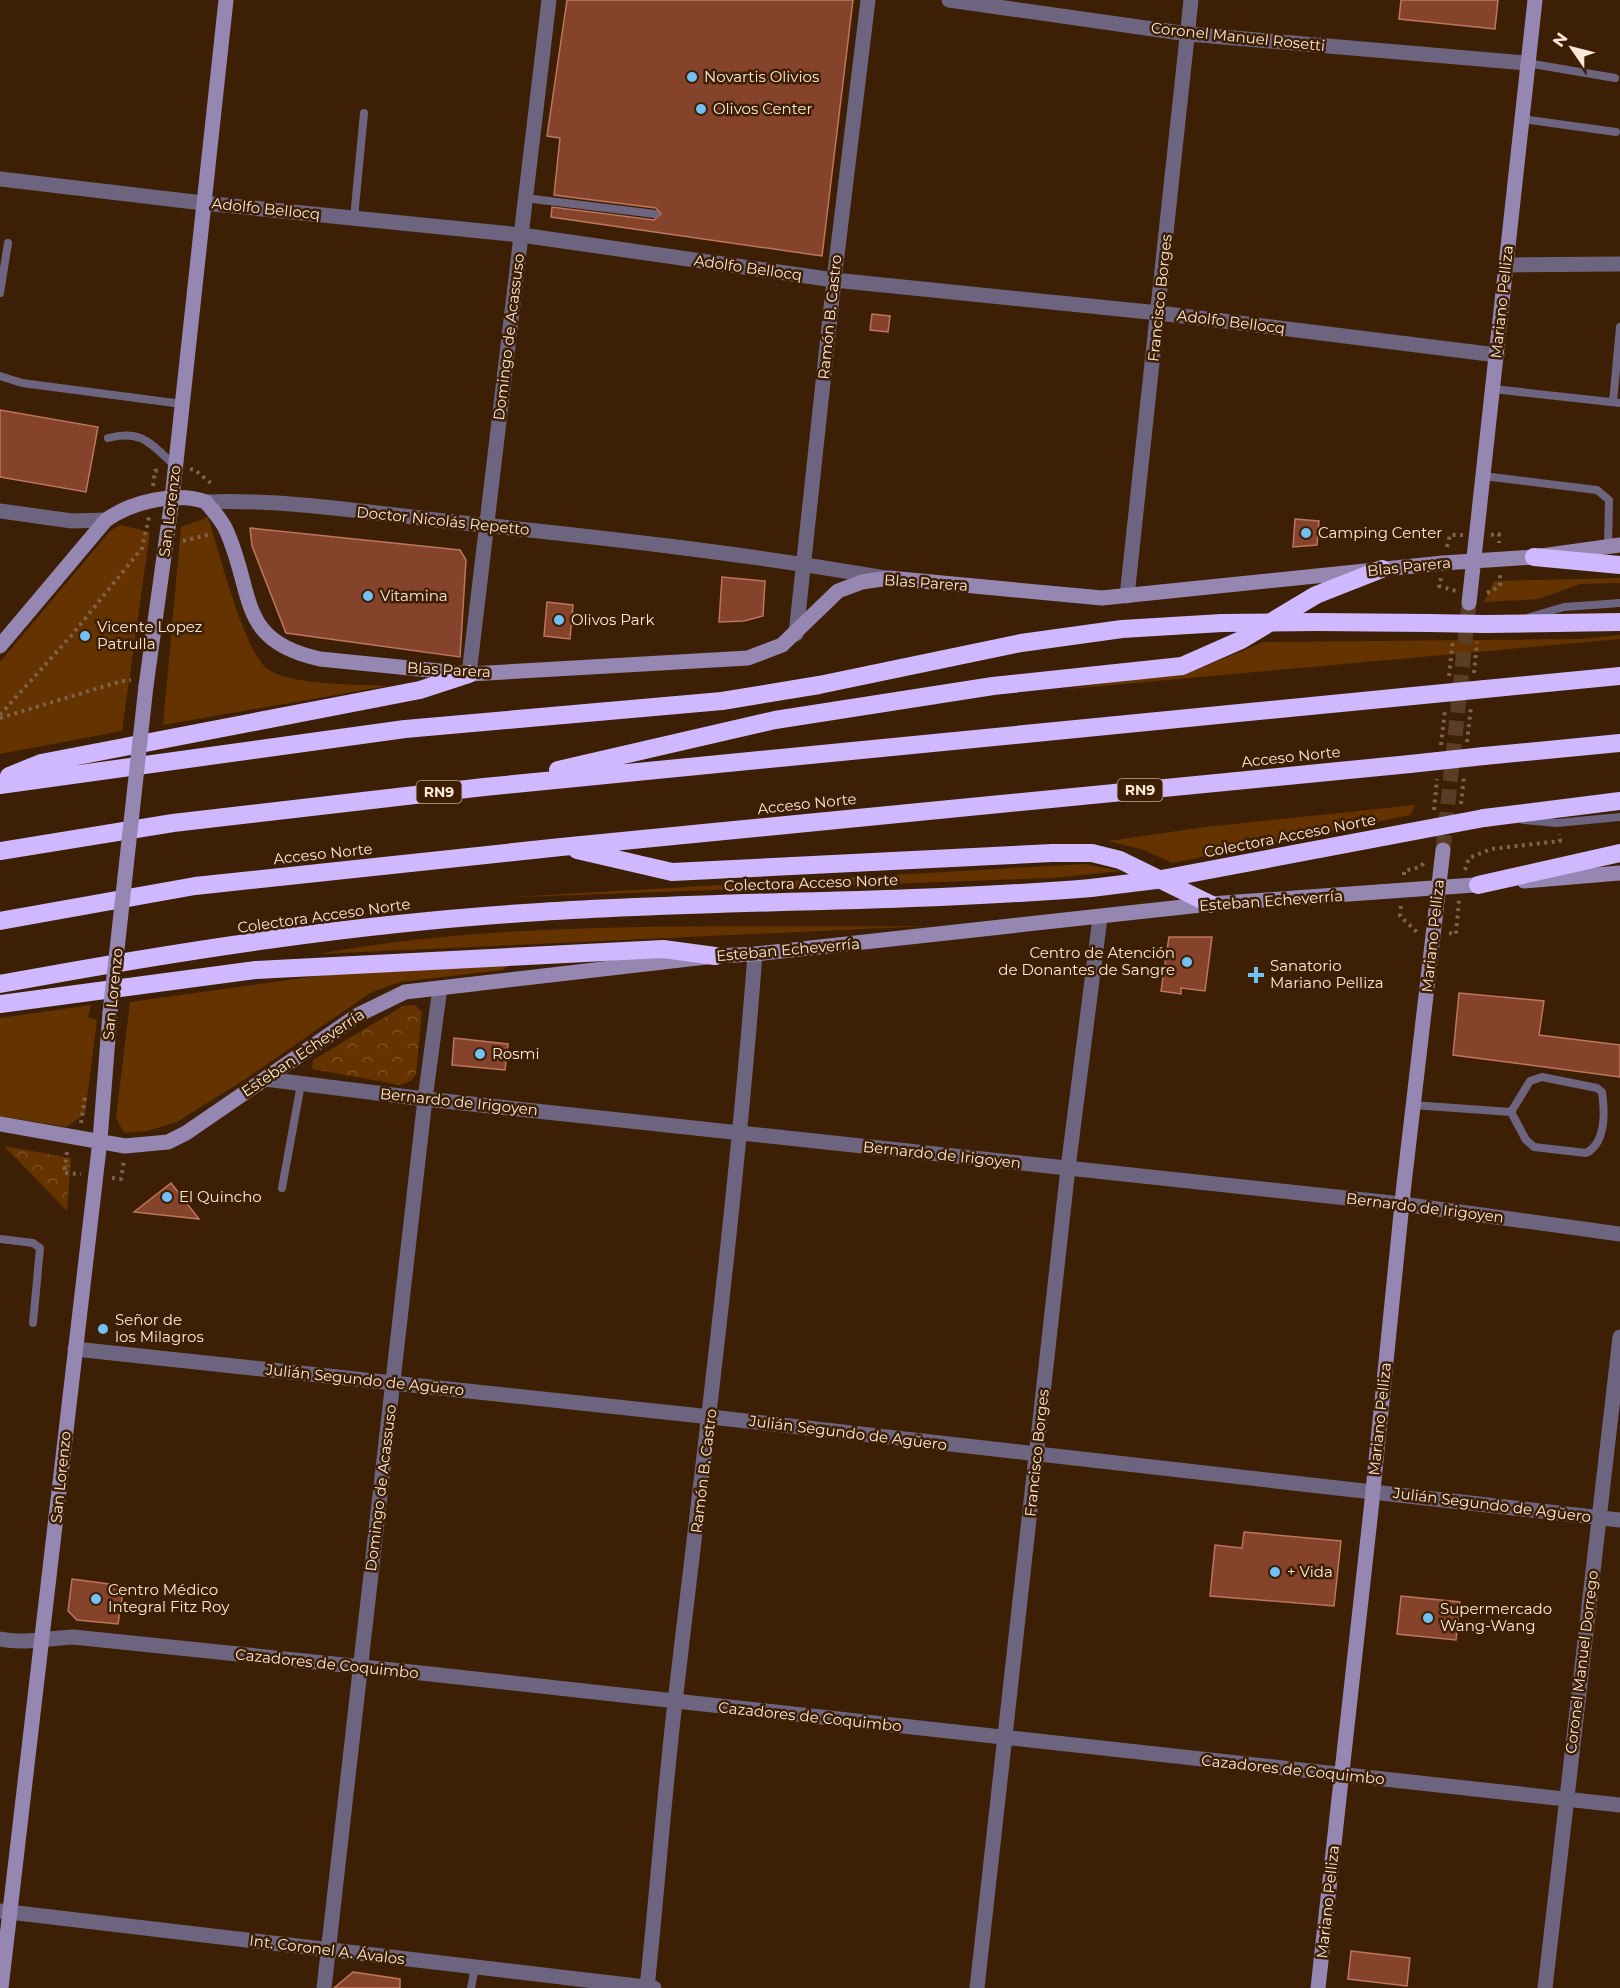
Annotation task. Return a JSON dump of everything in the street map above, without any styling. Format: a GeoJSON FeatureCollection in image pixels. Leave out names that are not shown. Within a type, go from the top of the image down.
{"type":"FeatureCollection","features":[{"type":"Feature","properties":{"kind":"highway"},"geometry":{"type":"LineString","coordinates":[[1534,557],[1620,565]]}},
{"type":"Feature","properties":{"kind":"highway"},"geometry":{"type":"LineString","coordinates":[[484,787],[775,720],[993,686],[1182,666],[1241,640],[1316,595],[1382,569]]}},
{"type":"Feature","properties":{"kind":"highway"},"geometry":{"type":"LineString","coordinates":[[0,786],[405,729],[722,701],[819,685],[1021,643],[1122,629],[1222,622],[1504,624],[1620,622]]}},
{"type":"Feature","properties":{"kind":"highway"},"geometry":{"type":"LineString","coordinates":[[0,779],[41,763],[420,690],[469,674]]}},
{"type":"Feature","properties":{"kind":"highway","name":"RN9"},"geometry":{"type":"LineString","coordinates":[[0,851],[172,823],[484,787],[1620,676]]}},
{"type":"Feature","properties":{"kind":"highway","name":"Acceso Norte"},"geometry":{"type":"LineString","coordinates":[[0,921],[195,886],[561,847],[1620,743]]}},
{"type":"Feature","properties":{"kind":"highway","name":"Colectora Acceso Norte"},"geometry":{"type":"LineString","coordinates":[[0,984],[165,956],[434,919],[543,912],[1091,888],[1156,880],[1488,817],[1620,801]]}},
{"type":"Feature","properties":{"kind":"highway"},"geometry":{"type":"LineString","coordinates":[[561,847],[672,872],[1052,853],[1092,854],[1119,860],[1210,904]]}},
{"type":"Feature","properties":{"kind":"highway"},"geometry":{"type":"LineString","coordinates":[[1478,885],[1620,853]]}},
{"type":"Feature","properties":{"kind":"highway"},"geometry":{"type":"LineString","coordinates":[[0,1004],[256,970],[663,949],[715,956]]}},
{"type":"Feature","properties":{"kind":"street","name":"San Lorenzo"},"geometry":{"type":"LineString","coordinates":[[1,1988],[5,1911],[44,1638],[100,1140],[139,683],[172,499],[226,0]]}},
{"type":"Feature","properties":{"kind":"street","name":"Domingo de Acassuso"},"geometry":{"type":"LineString","coordinates":[[469,674],[549,0]]}},
{"type":"Feature","properties":{"kind":"street","name":"Ramón B. Castro"},"geometry":{"type":"LineString","coordinates":[[796,634],[834,280],[868,0]]}},
{"type":"Feature","properties":{"kind":"street","name":"Coronel Manuel Rosetti"},"geometry":{"type":"LineString","coordinates":[[949,0],[1188,34],[1527,63]]}},
{"type":"Feature","properties":{"kind":"street","name":"Francisco Borges"},"geometry":{"type":"LineString","coordinates":[[1127,597],[1191,0]]}},
{"type":"Feature","properties":{"kind":"street","name":"Mariano Pelliza"},"geometry":{"type":"LineString","coordinates":[[1469,603],[1534,0]]}},
{"type":"Feature","properties":{"kind":"street","name":"Adolfo Bellocq"},"geometry":{"type":"LineString","coordinates":[[0,178],[203,203],[521,236],[834,280],[1159,313],[1497,355]]}},
{"type":"Feature","properties":{"kind":"street"},"geometry":{"type":"LineString","coordinates":[[1506,265],[1620,264]]}},
{"type":"Feature","properties":{"kind":"street","name":"Doctor Nicolás Repetto"},"geometry":{"type":"LineString","coordinates":[[0,511],[72,521],[106,520],[121,509],[152,501],[251,500],[487,525],[804,564],[889,578]]}},
{"type":"Feature","properties":{"kind":"street","name":"Blas Parera"},"geometry":{"type":"LineString","coordinates":[[206,502],[227,530],[253,612],[264,633],[278,645],[298,654],[320,659],[469,674],[728,660],[767,653],[796,634],[812,615],[838,591],[862,582],[889,578],[1077,598],[1127,597],[1382,569],[1534,557],[1614,546]]}},
{"type":"Feature","properties":{"kind":"street"},"geometry":{"type":"LineString","coordinates":[[0,646],[106,520]]}},
{"type":"Feature","properties":{"kind":"street","name":"Mariano Pelliza"},"geometry":{"type":"LineString","coordinates":[[1318,1988],[1402,1204],[1443,850]]}},
{"type":"Feature","properties":{"kind":"street","name":"Esteban Echeverría"},"geometry":{"type":"LineString","coordinates":[[0,1124],[125,1146],[168,1142],[186,1133],[358,1015],[405,992],[715,956],[755,954],[1100,918],[1210,904],[1620,873]]}},
{"type":"Feature","properties":{"kind":"street","name":"Francisco Borges"},"geometry":{"type":"LineString","coordinates":[[976,1988],[1068,1168],[1100,918]]}},
{"type":"Feature","properties":{"kind":"street","name":"Ramón B. Castro"},"geometry":{"type":"LineString","coordinates":[[649,1988],[675,1703],[711,1417],[740,1133],[755,954]]}},
{"type":"Feature","properties":{"kind":"street","name":"Domingo de Acassuso"},"geometry":{"type":"LineString","coordinates":[[324,1988],[359,1667],[440,988]]}},
{"type":"Feature","properties":{"kind":"street","name":"Bernardo de Irigoyen"},"geometry":{"type":"LineString","coordinates":[[265,1079],[425,1099],[1402,1204],[1620,1233]]}},
{"type":"Feature","properties":{"kind":"street","name":"Coronel Manuel Dorrego"},"geometry":{"type":"LineString","coordinates":[[1545,1988],[1620,1337]]}},
{"type":"Feature","properties":{"kind":"street","name":"Julián Segundo de Agüero"},"geometry":{"type":"LineString","coordinates":[[75,1349],[711,1417],[1620,1521]]}},
{"type":"Feature","properties":{"kind":"street","name":"Cazadores de Coquimbo"},"geometry":{"type":"LineString","coordinates":[[0,1640],[19,1643],[44,1638],[73,1637],[1620,1805]]}},
{"type":"Feature","properties":{"kind":"street","name":"Int. Coronel A. Ávalos"},"geometry":{"type":"LineString","coordinates":[[5,1911],[649,1988]]}},
{"type":"Feature","properties":{"kind":"lane"},"geometry":{"type":"LineString","coordinates":[[1527,63],[1615,78]]}},
{"type":"Feature","properties":{"kind":"lane"},"geometry":{"type":"LineString","coordinates":[[354,218],[364,113]]}},
{"type":"Feature","properties":{"kind":"lane"},"geometry":{"type":"LineString","coordinates":[[1522,119],[1616,132]]}},
{"type":"Feature","properties":{"kind":"lane"},"geometry":{"type":"LineString","coordinates":[[525,198],[655,214]]}},
{"type":"Feature","properties":{"kind":"lane"},"geometry":{"type":"LineString","coordinates":[[0,293],[8,243]]}},
{"type":"Feature","properties":{"kind":"lane"},"geometry":{"type":"LineString","coordinates":[[1493,390],[1617,402],[1620,327]]}},
{"type":"Feature","properties":{"kind":"lane"},"geometry":{"type":"LineString","coordinates":[[0,376],[22,383],[182,404]]}},
{"type":"Feature","properties":{"kind":"lane"},"geometry":{"type":"LineString","coordinates":[[108,438],[126,434],[146,439],[176,467]]}},
{"type":"Feature","properties":{"kind":"lane"},"geometry":{"type":"LineString","coordinates":[[1483,476],[1597,490],[1609,500],[1614,546]]}},
{"type":"Feature","properties":{"kind":"lane"},"geometry":{"type":"LineString","coordinates":[[1504,624],[1564,607],[1620,603]]}},
{"type":"Feature","properties":{"kind":"lane"},"geometry":{"type":"LineString","coordinates":[[1488,817],[1557,824],[1620,817]]}},
{"type":"Feature","properties":{"kind":"lane"},"geometry":{"type":"LineString","coordinates":[[1542,1077],[1597,1088],[1603,1099],[1601,1135],[1598,1145],[1586,1153],[1534,1147],[1526,1140],[1511,1112],[1530,1081],[1535,1078],[1542,1077]]}},
{"type":"Feature","properties":{"kind":"lane"},"geometry":{"type":"LineString","coordinates":[[282,1188],[301,1084]]}},
{"type":"Feature","properties":{"kind":"lane"},"geometry":{"type":"LineString","coordinates":[[1413,1105],[1511,1112]]}},
{"type":"Feature","properties":{"kind":"lane"},"geometry":{"type":"LineString","coordinates":[[0,1239],[33,1243],[40,1248],[33,1323]]}},
{"type":"Feature","properties":{"kind":"lane"},"geometry":{"type":"LineString","coordinates":[[471,1988],[475,1967]]}},
{"type":"Feature","properties":{"kind":"path"},"geometry":{"type":"LineString","coordinates":[[0,716],[71,636],[142,548],[152,501],[155,471],[176,467],[195,470],[218,490],[222,501]]}},
{"type":"Feature","properties":{"kind":"path"},"geometry":{"type":"LineString","coordinates":[[176,543],[227,530]]}},
{"type":"Feature","properties":{"kind":"path"},"geometry":{"type":"LineString","coordinates":[[0,716],[122,681],[139,683]]}},
{"type":"Feature","properties":{"kind":"green space"},"geometry":{"type":"Polygon","coordinates":[[[208,517],[240,618],[256,655],[265,667],[289,678],[305,681],[387,686],[163,725],[181,527],[208,517]]]}},
{"type":"Feature","properties":{"kind":"green space"},"geometry":{"type":"Polygon","coordinates":[[[120,525],[150,532],[122,731],[0,754],[0,662],[110,531],[120,525]]]}},
{"type":"Feature","properties":{"kind":"green space"},"geometry":{"type":"Polygon","coordinates":[[[1620,578],[1620,583],[1580,584],[1539,599],[1484,602],[1494,581],[1620,578]]]}},
{"type":"Feature","properties":{"kind":"green space"},"geometry":{"type":"Polygon","coordinates":[[[1620,635],[1620,639],[1058,690],[1193,671],[1264,642],[1582,639],[1620,635]]]}},
{"type":"Feature","properties":{"kind":"green space"},"geometry":{"type":"Polygon","coordinates":[[[1415,805],[1410,815],[1172,863],[1144,850],[1108,841],[1205,827],[1415,805]]]}},
{"type":"Feature","properties":{"kind":"green space"},"geometry":{"type":"Polygon","coordinates":[[[1085,864],[1121,871],[1053,878],[495,898],[1085,864]]]}},
{"type":"Feature","properties":{"kind":"green space"},"geometry":{"type":"Polygon","coordinates":[[[700,926],[930,926],[318,954],[392,943],[545,930],[700,926]]]}},
{"type":"Feature","properties":{"kind":"green space"},"geometry":{"type":"Polygon","coordinates":[[[509,963],[503,970],[400,982],[370,993],[247,1078],[177,1122],[147,1131],[124,1133],[116,1118],[130,1002],[339,973],[509,963]]]}},
{"type":"Feature","properties":{"kind":"green space"},"geometry":{"type":"Polygon","coordinates":[[[91,1005],[88,1017],[97,1020],[85,1114],[66,1127],[0,1116],[0,1018],[91,1005]]]}},
{"type":"Feature","properties":{"kind":"green space"},"geometry":{"type":"Polygon","coordinates":[[[415,1005],[422,1012],[416,1074],[411,1081],[400,1085],[312,1069],[313,1060],[403,1006],[415,1005]]]}},
{"type":"Feature","properties":{"kind":"green space"},"geometry":{"type":"Polygon","coordinates":[[[4,1146],[71,1158],[67,1211],[4,1146]]]}},
{"type":"Feature","properties":{"kind":"building","name":"Olivos Center"},"geometry":{"type":"Polygon","coordinates":[[[567,0],[853,0],[822,256],[551,217],[552,207],[654,220],[661,214],[656,208],[554,195],[560,138],[547,136],[567,0]]]}},
{"type":"Feature","properties":{"kind":"building"},"geometry":{"type":"Polygon","coordinates":[[[1401,0],[1498,0],[1495,29],[1399,19],[1401,0]]]}},
{"type":"Feature","properties":{"kind":"building"},"geometry":{"type":"Polygon","coordinates":[[[872,314],[890,316],[888,332],[870,330],[872,314]]]}},
{"type":"Feature","properties":{"kind":"building"},"geometry":{"type":"Polygon","coordinates":[[[0,410],[98,427],[86,492],[0,477],[0,410]]]}},
{"type":"Feature","properties":{"kind":"building","name":"Camping Center"},"geometry":{"type":"Polygon","coordinates":[[[1295,519],[1319,521],[1317,545],[1293,547],[1295,519]]]}},
{"type":"Feature","properties":{"kind":"building","name":"Vitamina"},"geometry":{"type":"Polygon","coordinates":[[[250,528],[460,550],[466,560],[460,657],[286,633],[252,546],[250,528]]]}},
{"type":"Feature","properties":{"kind":"building"},"geometry":{"type":"Polygon","coordinates":[[[722,577],[765,581],[763,616],[744,621],[719,622],[722,577]]]}},
{"type":"Feature","properties":{"kind":"building","name":"Olivos Park"},"geometry":{"type":"Polygon","coordinates":[[[547,602],[573,605],[570,639],[544,636],[547,602]]]}},
{"type":"Feature","properties":{"kind":"building","name":"Centro de Atención de Donantes de Sangre"},"geometry":{"type":"Polygon","coordinates":[[[1169,937],[1212,937],[1205,991],[1181,988],[1181,994],[1161,991],[1169,937]]]}},
{"type":"Feature","properties":{"kind":"building"},"geometry":{"type":"Polygon","coordinates":[[[1459,993],[1544,1001],[1539,1035],[1620,1045],[1620,1077],[1453,1055],[1459,993]]]}},
{"type":"Feature","properties":{"kind":"building","name":"Rosmi"},"geometry":{"type":"Polygon","coordinates":[[[454,1038],[508,1044],[505,1070],[452,1065],[454,1038]]]}},
{"type":"Feature","properties":{"kind":"building","name":"El Quincho"},"geometry":{"type":"Polygon","coordinates":[[[171,1183],[199,1219],[134,1212],[171,1183]]]}},
{"type":"Feature","properties":{"kind":"building","name":"+ Vida"},"geometry":{"type":"Polygon","coordinates":[[[1244,1532],[1341,1541],[1334,1606],[1210,1596],[1215,1545],[1242,1548],[1244,1532]]]}},
{"type":"Feature","properties":{"kind":"building","name":"Centro Médico Integral Fitz Roy"},"geometry":{"type":"Polygon","coordinates":[[[72,1579],[124,1586],[118,1624],[77,1620],[68,1611],[72,1579]]]}},
{"type":"Feature","properties":{"kind":"building","name":"Supermercado Wang-Wang"},"geometry":{"type":"Polygon","coordinates":[[[1401,1596],[1460,1602],[1456,1640],[1397,1634],[1401,1596]]]}},
{"type":"Feature","properties":{"kind":"building"},"geometry":{"type":"Polygon","coordinates":[[[1351,1951],[1410,1958],[1407,1986],[1348,1979],[1351,1951]]]}},
{"type":"Feature","properties":{"kind":"building"},"geometry":{"type":"Polygon","coordinates":[[[353,1972],[400,1979],[400,1988],[334,1988],[353,1972]]]}},
{"type":"Feature","properties":{"kind":"tunnel"},"geometry":{"type":"LineString","coordinates":[[1443,850],[1469,603]]}},
{"type":"Feature","properties":{"kind":"place","name":"Novartis Olivios"},"geometry":{"type":"Point","coordinates":[692,77]}},
{"type":"Feature","properties":{"kind":"place","name":"Olivos Center"},"geometry":{"type":"Point","coordinates":[701,109]}},
{"type":"Feature","properties":{"kind":"place","name":"Camping Center"},"geometry":{"type":"Point","coordinates":[1306,533]}},
{"type":"Feature","properties":{"kind":"place","name":"Vitamina"},"geometry":{"type":"Point","coordinates":[368,596]}},
{"type":"Feature","properties":{"kind":"place","name":"Olivos Park"},"geometry":{"type":"Point","coordinates":[559,620]}},
{"type":"Feature","properties":{"kind":"place","name":"Vicente Lopez Patrulla"},"geometry":{"type":"Point","coordinates":[85,636]}},
{"type":"Feature","properties":{"kind":"place","name":"Centro de Atención de Donantes de Sangre"},"geometry":{"type":"Point","coordinates":[1187,962]}},
{"type":"Feature","properties":{"kind":"place","name":"Sanatorio Mariano Pelliza"},"geometry":{"type":"Point","coordinates":[1256,975]}},
{"type":"Feature","properties":{"kind":"place","name":"Rosmi"},"geometry":{"type":"Point","coordinates":[480,1054]}},
{"type":"Feature","properties":{"kind":"place","name":"El Quincho"},"geometry":{"type":"Point","coordinates":[167,1197]}},
{"type":"Feature","properties":{"kind":"place","name":"Señor de los Milagros"},"geometry":{"type":"Point","coordinates":[103,1329]}},
{"type":"Feature","properties":{"kind":"place","name":"+ Vida"},"geometry":{"type":"Point","coordinates":[1275,1572]}},
{"type":"Feature","properties":{"kind":"place","name":"Centro Médico Integral Fitz Roy"},"geometry":{"type":"Point","coordinates":[96,1599]}},
{"type":"Feature","properties":{"kind":"place","name":"Supermercado Wang-Wang"},"geometry":{"type":"Point","coordinates":[1428,1618]}}]}
